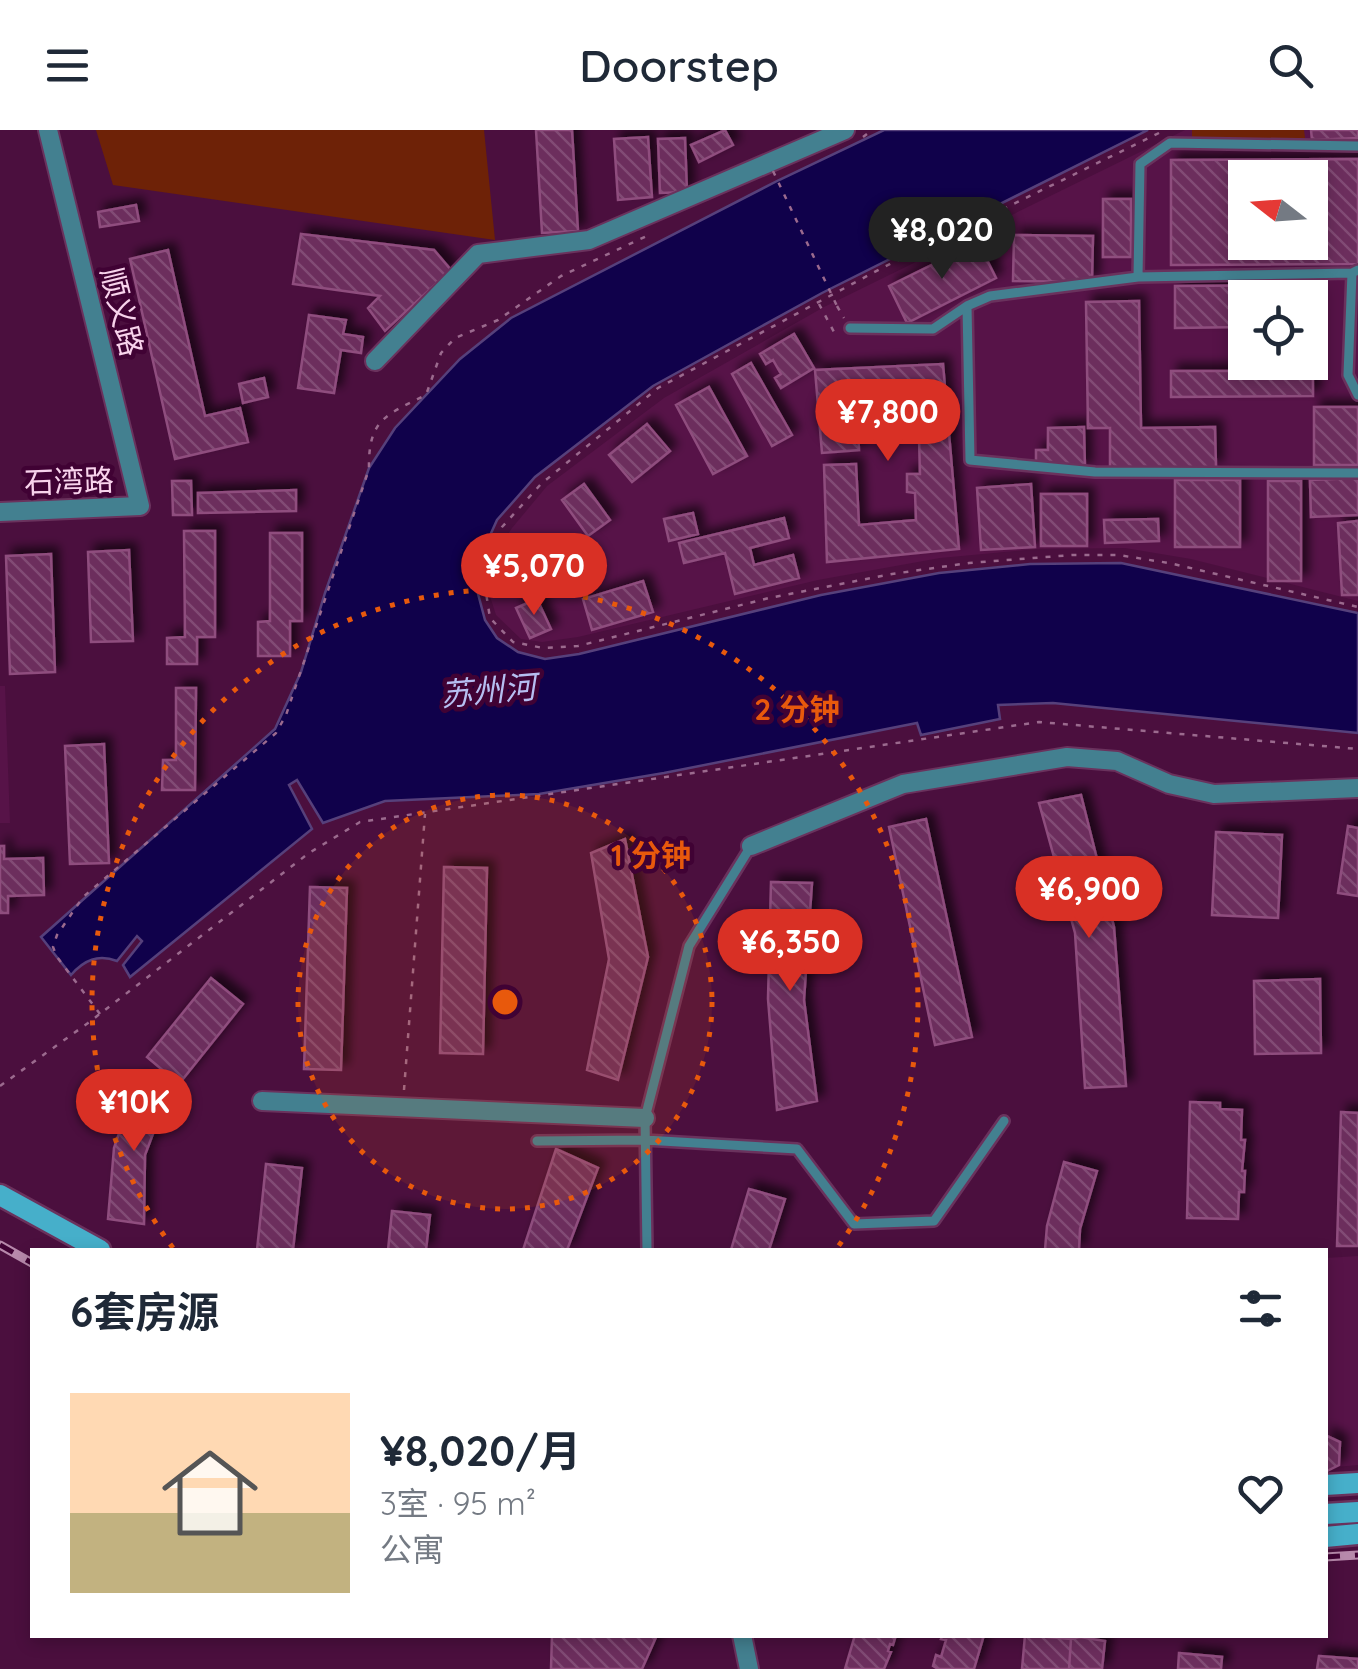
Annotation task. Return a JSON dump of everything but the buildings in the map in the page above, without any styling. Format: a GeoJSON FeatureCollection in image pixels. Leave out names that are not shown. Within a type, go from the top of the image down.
{"type":"FeatureCollection","features":[{"type":"Feature","properties":{"kind":"street","name":"顺义路"},"geometry":{"type":"LineString","coordinates":[[48,130],[140,506]]}},
{"type":"Feature","properties":{"kind":"street"},"geometry":{"type":"LineString","coordinates":[[375,361],[478,254],[589,240],[850,135]]}},
{"type":"Feature","properties":{"kind":"street","name":"石湾路"},"geometry":{"type":"LineString","coordinates":[[0,512],[140,506]]}},
{"type":"Feature","properties":{"kind":"street"},"geometry":{"type":"LineString","coordinates":[[751,846],[903,784],[1066,757],[1118,762],[1168,784],[1214,794],[1358,788]]}},
{"type":"Feature","properties":{"kind":"street"},"geometry":{"type":"LineString","coordinates":[[262,1101],[645,1118]]}},
{"type":"Feature","properties":{"kind":"street"},"geometry":{"type":"LineString","coordinates":[[0,1195],[96,1248]]}},
{"type":"Feature","properties":{"kind":"street"},"geometry":{"type":"LineString","coordinates":[[1328,1486],[1358,1483]]}},
{"type":"Feature","properties":{"kind":"street"},"geometry":{"type":"LineString","coordinates":[[1328,1514],[1358,1512]]}},
{"type":"Feature","properties":{"kind":"street"},"geometry":{"type":"LineString","coordinates":[[1328,1537],[1358,1534]]}},
{"type":"Feature","properties":{"kind":"street"},"geometry":{"type":"LineString","coordinates":[[743,1638],[749,1669]]}},
{"type":"Feature","properties":{"kind":"lane"},"geometry":{"type":"LineString","coordinates":[[1138,277],[1140,164],[1170,143],[1358,146]]}},
{"type":"Feature","properties":{"kind":"lane"},"geometry":{"type":"LineString","coordinates":[[850,328],[933,329],[990,296],[1138,277],[1355,272],[1348,375],[1358,394]]}},
{"type":"Feature","properties":{"kind":"lane"},"geometry":{"type":"LineString","coordinates":[[967,306],[970,460],[1094,472],[1358,472]]}},
{"type":"Feature","properties":{"kind":"lane"},"geometry":{"type":"LineString","coordinates":[[647,1248],[645,1118],[689,946],[751,846]]}},
{"type":"Feature","properties":{"kind":"lane"},"geometry":{"type":"LineString","coordinates":[[537,1141],[645,1140],[797,1149],[854,1224],[934,1221],[1004,1121]]}},
{"type":"Feature","properties":{"kind":"path"},"geometry":{"type":"LineString","coordinates":[[850,135],[872,130]]}},
{"type":"Feature","properties":{"kind":"path"},"geometry":{"type":"LineString","coordinates":[[1165,130],[818,303],[658,388],[541,484],[502,527],[486,556],[484,580],[490,618],[513,642],[543,648],[578,646],[770,598],[892,574],[1073,555],[1118,555],[1169,563],[1358,607]]}},
{"type":"Feature","properties":{"kind":"path"},"geometry":{"type":"LineString","coordinates":[[773,171],[837,306]]}},
{"type":"Feature","properties":{"kind":"path"},"geometry":{"type":"LineString","coordinates":[[770,179],[788,171]]}},
{"type":"Feature","properties":{"kind":"path"},"geometry":{"type":"LineString","coordinates":[[100,1014],[58,958],[53,948],[56,935],[83,897],[276,733],[286,715],[369,469],[368,444],[376,426],[393,410],[426,394],[441,353],[455,338],[498,320],[561,276],[650,234]]}},
{"type":"Feature","properties":{"kind":"path"},"geometry":{"type":"LineString","coordinates":[[818,303],[834,332],[850,328]]}},
{"type":"Feature","properties":{"kind":"path"},"geometry":{"type":"LineString","coordinates":[[0,1086],[309,853],[360,822],[1039,722],[1358,749]]}},
{"type":"Feature","properties":{"kind":"path"},"geometry":{"type":"LineString","coordinates":[[403,1107],[425,812]]}},
{"type":"Feature","properties":{"kind":"shaded area"},"geometry":{"type":"Polygon","coordinates":[[[96,130],[484,130],[495,240],[113,185],[96,130]]]}},
{"type":"Feature","properties":{"kind":"shaded area"},"geometry":{"type":"Polygon","coordinates":[[[1185,130],[1358,130],[1358,601],[1191,559],[1125,548],[1037,549],[940,558],[818,580],[578,637],[542,642],[521,639],[496,615],[487,587],[490,563],[512,528],[547,486],[664,398],[824,307],[1185,130]]]}},
{"type":"Feature","properties":{"kind":"shaded area"},"geometry":{"type":"Polygon","coordinates":[[[1192,130],[1304,130],[1305,138],[1192,140],[1192,130]]]}},
{"type":"Feature","properties":{"kind":"shaded area"},"geometry":{"type":"Polygon","coordinates":[[[0,686],[5,686],[10,823],[0,823],[0,686]]]}},
{"type":"Feature","properties":{"kind":"shaded area"},"geometry":{"type":"Polygon","coordinates":[[[1358,1256],[1358,1465],[1328,1468],[1328,1258],[1358,1256]]]}},
{"type":"Feature","properties":{"kind":"water","name":"苏州河"},"geometry":{"type":"Polygon","coordinates":[[[884,130],[1148,130],[822,293],[653,386],[535,477],[497,520],[479,560],[477,590],[485,620],[497,638],[518,652],[545,659],[821,595],[939,573],[1030,564],[1121,563],[1358,613],[1358,733],[1053,703],[998,705],[1000,719],[921,735],[917,723],[539,794],[385,801],[323,823],[297,780],[289,785],[312,829],[130,977],[123,965],[142,941],[137,936],[117,961],[92,960],[71,975],[41,937],[275,729],[301,672],[369,468],[395,428],[460,359],[511,318],[884,130]]]}},
{"type":"Feature","properties":{"kind":"railway"},"geometry":{"type":"LineString","coordinates":[[0,1245],[30,1262]]}},
{"type":"Feature","properties":{"kind":"railway"},"geometry":{"type":"LineString","coordinates":[[1328,1557],[1358,1555]]}}]}
